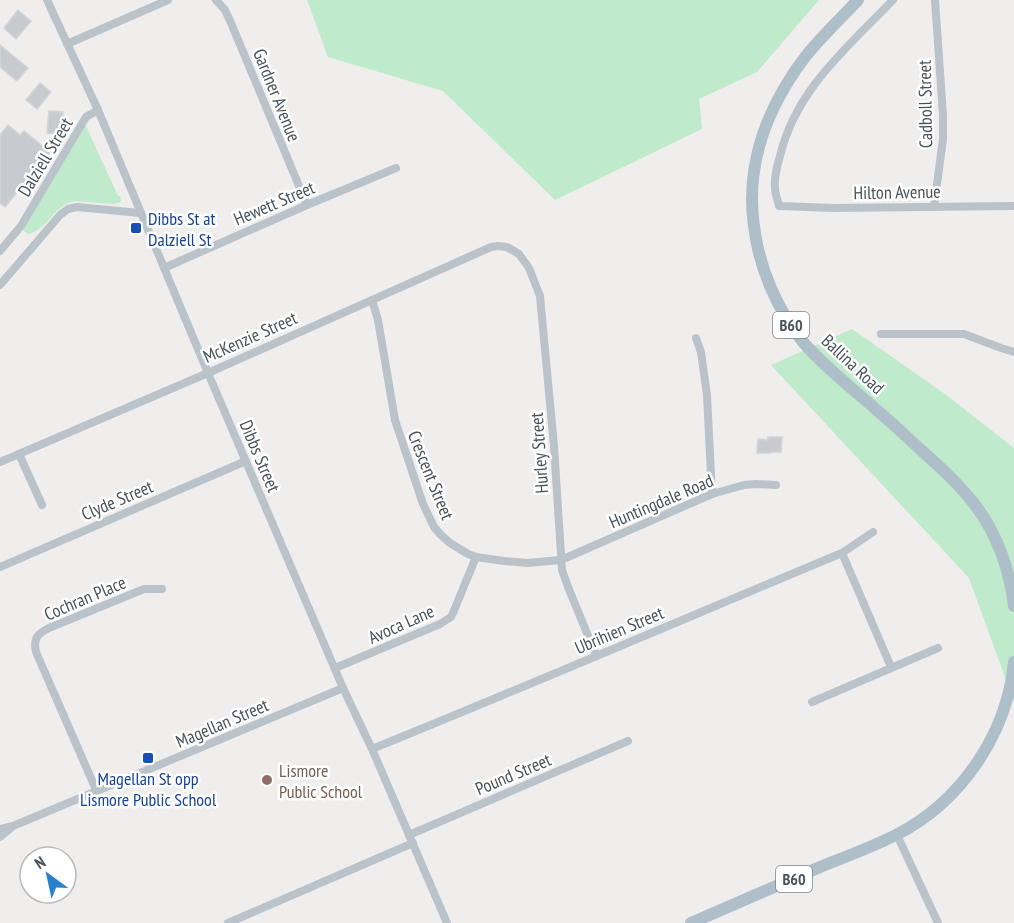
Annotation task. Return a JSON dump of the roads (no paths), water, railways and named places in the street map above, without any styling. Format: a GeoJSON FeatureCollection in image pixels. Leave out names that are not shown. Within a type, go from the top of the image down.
{"type":"FeatureCollection","features":[{"type":"Feature","properties":{"kind":"main road","name":"Ballina Road"},"geometry":{"type":"LineString","coordinates":[[858,0],[807,55],[784,87],[766,123],[756,158],[753,182],[752,215],[758,249],[776,300],[804,343],[844,382],[938,465],[976,506],[1000,550],[1010,581],[1014,606]]}},
{"type":"Feature","properties":{"kind":"main road","name":"B60"},"geometry":{"type":"LineString","coordinates":[[691,923],[897,835],[937,808],[961,785],[977,764],[991,739],[1009,692],[1014,662]]}},
{"type":"Feature","properties":{"kind":"street","name":"Dibbs Street"},"geometry":{"type":"LineString","coordinates":[[47,0],[98,110],[343,688],[372,749],[447,923]]}},
{"type":"Feature","properties":{"kind":"street"},"geometry":{"type":"LineString","coordinates":[[68,44],[168,0]]}},
{"type":"Feature","properties":{"kind":"street","name":"Gardner Avenue"},"geometry":{"type":"LineString","coordinates":[[216,0],[225,10],[231,23],[306,205]]}},
{"type":"Feature","properties":{"kind":"street","name":"Hilton Avenue"},"geometry":{"type":"LineString","coordinates":[[893,0],[826,69],[798,106],[777,167],[774,188],[780,207],[1014,206]]}},
{"type":"Feature","properties":{"kind":"street","name":"Cadboll Street"},"geometry":{"type":"LineString","coordinates":[[934,207],[943,115],[935,0]]}},
{"type":"Feature","properties":{"kind":"street","name":"Dalziell Street"},"geometry":{"type":"LineString","coordinates":[[0,252],[21,226],[86,117],[98,110]]}},
{"type":"Feature","properties":{"kind":"street","name":"Hewett Street"},"geometry":{"type":"LineString","coordinates":[[164,268],[396,168]]}},
{"type":"Feature","properties":{"kind":"street"},"geometry":{"type":"LineString","coordinates":[[0,285],[68,208],[140,213]]}},
{"type":"Feature","properties":{"kind":"street","name":"McKenzie Street"},"geometry":{"type":"LineString","coordinates":[[0,462],[491,248],[503,246],[513,249]]}},
{"type":"Feature","properties":{"kind":"street","name":"Hurley Street"},"geometry":{"type":"LineString","coordinates":[[513,249],[529,268],[540,296],[554,446],[562,570],[596,656]]}},
{"type":"Feature","properties":{"kind":"street","name":"Crescent Street"},"geometry":{"type":"LineString","coordinates":[[372,300],[378,320],[394,420],[434,527],[456,548],[477,557],[526,562],[561,560]]}},
{"type":"Feature","properties":{"kind":"street"},"geometry":{"type":"LineString","coordinates":[[882,334],[964,334],[1014,352]]}},
{"type":"Feature","properties":{"kind":"street"},"geometry":{"type":"LineString","coordinates":[[696,338],[701,352],[706,395],[712,494]]}},
{"type":"Feature","properties":{"kind":"street"},"geometry":{"type":"LineString","coordinates":[[20,454],[42,505]]}},
{"type":"Feature","properties":{"kind":"street","name":"Clyde Street"},"geometry":{"type":"LineString","coordinates":[[0,567],[246,461]]}},
{"type":"Feature","properties":{"kind":"street","name":"Huntingdale Road"},"geometry":{"type":"LineString","coordinates":[[561,560],[712,494],[744,485],[776,485]]}},
{"type":"Feature","properties":{"kind":"street","name":"Ubrihien Street"},"geometry":{"type":"LineString","coordinates":[[372,749],[842,553],[873,532]]}},
{"type":"Feature","properties":{"kind":"street"},"geometry":{"type":"LineString","coordinates":[[842,553],[891,668]]}},
{"type":"Feature","properties":{"kind":"street","name":"Avoca Lane"},"geometry":{"type":"LineString","coordinates":[[335,668],[440,624],[451,617],[477,557]]}},
{"type":"Feature","properties":{"kind":"street","name":"Cochran Place"},"geometry":{"type":"LineString","coordinates":[[97,792],[36,652],[35,639],[45,630],[144,589],[162,588]]}},
{"type":"Feature","properties":{"kind":"street"},"geometry":{"type":"LineString","coordinates":[[812,702],[938,648]]}},
{"type":"Feature","properties":{"kind":"street","name":"Magellan Street"},"geometry":{"type":"LineString","coordinates":[[0,829],[13,826],[97,792],[343,688]]}},
{"type":"Feature","properties":{"kind":"street","name":"Pound Street"},"geometry":{"type":"LineString","coordinates":[[409,835],[628,741]]}},
{"type":"Feature","properties":{"kind":"street","name":"Magellan Street"},"geometry":{"type":"LineString","coordinates":[[0,837],[13,826]]}},
{"type":"Feature","properties":{"kind":"street"},"geometry":{"type":"LineString","coordinates":[[897,835],[938,923]]}},
{"type":"Feature","properties":{"kind":"street"},"geometry":{"type":"LineString","coordinates":[[228,923],[412,843]]}},
{"type":"Feature","properties":{"kind":"place","name":"Dibbs St at Dalziell St"},"geometry":{"type":"Point","coordinates":[136,228]}},
{"type":"Feature","properties":{"kind":"place","name":"Magellan St opp Lismore Public School"},"geometry":{"type":"Point","coordinates":[148,758]}},
{"type":"Feature","properties":{"kind":"place","name":"Lismore Public School"},"geometry":{"type":"Point","coordinates":[267,780]}}]}
